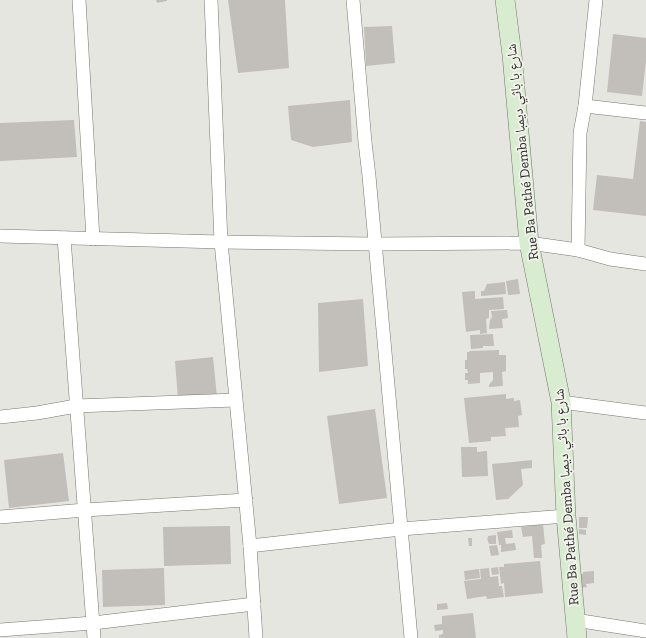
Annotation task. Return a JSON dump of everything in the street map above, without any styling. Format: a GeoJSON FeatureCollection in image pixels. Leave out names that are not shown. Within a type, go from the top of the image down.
{"type":"FeatureCollection","features":[{"type":"Feature","properties":{"kind":"street"},"geometry":{"type":"LineString","coordinates":[[79,0],[93,239]]}},
{"type":"Feature","properties":{"kind":"street"},"geometry":{"type":"LineString","coordinates":[[211,0],[221,242],[235,400],[246,500],[256,638]]}},
{"type":"Feature","properties":{"kind":"street"},"geometry":{"type":"LineString","coordinates":[[353,0],[411,638]]}},
{"type":"Feature","properties":{"kind":"street","name":"Rue Ba Pathé Demba شارع با باثي ديمبا"},"geometry":{"type":"LineString","coordinates":[[505,0],[512,55],[529,243],[560,402],[566,516],[576,629]]}},
{"type":"Feature","properties":{"kind":"street"},"geometry":{"type":"LineString","coordinates":[[578,250],[580,133],[585,106],[596,0]]}},
{"type":"Feature","properties":{"kind":"street"},"geometry":{"type":"LineString","coordinates":[[585,106],[646,113]]}},
{"type":"Feature","properties":{"kind":"street"},"geometry":{"type":"LineString","coordinates":[[0,236],[221,242],[374,244],[529,243],[578,250],[610,259],[646,264]]}},
{"type":"Feature","properties":{"kind":"street"},"geometry":{"type":"LineString","coordinates":[[64,238],[94,638]]}},
{"type":"Feature","properties":{"kind":"street"},"geometry":{"type":"LineString","coordinates":[[0,417],[37,413],[76,406],[235,400]]}},
{"type":"Feature","properties":{"kind":"street"},"geometry":{"type":"LineString","coordinates":[[560,402],[646,412]]}},
{"type":"Feature","properties":{"kind":"street"},"geometry":{"type":"LineString","coordinates":[[0,517],[246,500]]}},
{"type":"Feature","properties":{"kind":"street"},"geometry":{"type":"LineString","coordinates":[[250,546],[400,529],[566,516]]}},
{"type":"Feature","properties":{"kind":"street"},"geometry":{"type":"LineString","coordinates":[[0,630],[93,623],[254,604]]}},
{"type":"Feature","properties":{"kind":"street"},"geometry":{"type":"LineString","coordinates":[[576,629],[646,631]]}},
{"type":"Feature","properties":{"kind":"building"},"geometry":{"type":"Polygon","coordinates":[[[156,0],[167,0],[167,1],[157,3],[156,0]]]}},
{"type":"Feature","properties":{"kind":"building"},"geometry":{"type":"Polygon","coordinates":[[[228,0],[285,0],[289,68],[238,73],[228,0]]]}},
{"type":"Feature","properties":{"kind":"building"},"geometry":{"type":"Polygon","coordinates":[[[392,26],[395,63],[366,66],[364,27],[392,26]]]}},
{"type":"Feature","properties":{"kind":"building"},"geometry":{"type":"Polygon","coordinates":[[[613,34],[646,38],[646,61],[642,96],[607,92],[613,34]]]}},
{"type":"Feature","properties":{"kind":"building"},"geometry":{"type":"Polygon","coordinates":[[[350,100],[352,142],[313,147],[291,140],[288,106],[350,100]]]}},
{"type":"Feature","properties":{"kind":"building"},"geometry":{"type":"Polygon","coordinates":[[[74,120],[77,157],[0,161],[0,123],[74,120]]]}},
{"type":"Feature","properties":{"kind":"building"},"geometry":{"type":"Polygon","coordinates":[[[640,121],[646,122],[646,216],[593,210],[597,175],[633,179],[640,121]]]}},
{"type":"Feature","properties":{"kind":"building"},"geometry":{"type":"Polygon","coordinates":[[[518,279],[520,294],[508,295],[506,281],[518,279]]]}},
{"type":"Feature","properties":{"kind":"building"},"geometry":{"type":"Polygon","coordinates":[[[505,282],[506,294],[481,296],[481,291],[484,291],[487,284],[505,282]]]}},
{"type":"Feature","properties":{"kind":"building"},"geometry":{"type":"Polygon","coordinates":[[[475,291],[475,299],[503,297],[504,309],[489,310],[489,318],[486,319],[487,333],[480,334],[480,330],[466,332],[462,292],[475,291]]]}},
{"type":"Feature","properties":{"kind":"building"},"geometry":{"type":"Polygon","coordinates":[[[363,299],[368,366],[319,372],[318,303],[363,299]]]}},
{"type":"Feature","properties":{"kind":"building"},"geometry":{"type":"Polygon","coordinates":[[[507,310],[508,318],[502,319],[503,328],[489,329],[490,320],[492,317],[491,311],[507,310]]]}},
{"type":"Feature","properties":{"kind":"building"},"geometry":{"type":"Polygon","coordinates":[[[493,334],[494,346],[483,346],[483,348],[471,349],[470,335],[493,334]]]}},
{"type":"Feature","properties":{"kind":"building"},"geometry":{"type":"Polygon","coordinates":[[[499,350],[499,355],[506,355],[506,371],[502,372],[503,386],[489,387],[493,380],[493,372],[480,373],[480,383],[468,384],[468,380],[465,380],[465,373],[468,373],[467,369],[465,369],[467,352],[499,350]]]}},
{"type":"Feature","properties":{"kind":"building"},"geometry":{"type":"Polygon","coordinates":[[[213,357],[217,397],[178,399],[175,361],[213,357]]]}},
{"type":"Feature","properties":{"kind":"building"},"geometry":{"type":"Polygon","coordinates":[[[506,394],[506,399],[514,398],[514,401],[520,400],[522,415],[518,416],[519,427],[505,428],[506,436],[491,437],[491,441],[469,443],[464,398],[506,394]]]}},
{"type":"Feature","properties":{"kind":"building"},"geometry":{"type":"Polygon","coordinates":[[[375,409],[387,498],[339,504],[327,416],[375,409]]]}},
{"type":"Feature","properties":{"kind":"building"},"geometry":{"type":"Polygon","coordinates":[[[461,447],[477,447],[477,452],[487,451],[488,476],[462,477],[461,447]]]}},
{"type":"Feature","properties":{"kind":"building"},"geometry":{"type":"Polygon","coordinates":[[[63,453],[69,501],[9,508],[4,460],[63,453]]]}},
{"type":"Feature","properties":{"kind":"building"},"geometry":{"type":"Polygon","coordinates":[[[532,460],[532,468],[521,469],[523,485],[508,499],[496,500],[492,464],[532,460]]]}},
{"type":"Feature","properties":{"kind":"building"},"geometry":{"type":"Polygon","coordinates":[[[579,517],[588,517],[587,528],[579,528],[579,517]]]}},
{"type":"Feature","properties":{"kind":"building"},"geometry":{"type":"Polygon","coordinates":[[[543,524],[545,544],[541,545],[542,558],[534,558],[532,536],[523,537],[521,527],[543,524]]]}},
{"type":"Feature","properties":{"kind":"building"},"geometry":{"type":"Polygon","coordinates":[[[230,526],[231,564],[164,566],[163,527],[230,526]]]}},
{"type":"Feature","properties":{"kind":"building"},"geometry":{"type":"Polygon","coordinates":[[[579,529],[586,530],[586,535],[579,534],[579,529]]]}},
{"type":"Feature","properties":{"kind":"building"},"geometry":{"type":"Polygon","coordinates":[[[512,530],[513,538],[505,538],[506,544],[515,543],[516,550],[501,552],[501,545],[499,545],[497,532],[512,530]]]}},
{"type":"Feature","properties":{"kind":"building"},"geometry":{"type":"Polygon","coordinates":[[[496,535],[496,544],[489,544],[487,538],[488,536],[496,535]]]}},
{"type":"Feature","properties":{"kind":"building"},"geometry":{"type":"Polygon","coordinates":[[[468,538],[472,538],[472,546],[469,546],[468,538]]]}},
{"type":"Feature","properties":{"kind":"building"},"geometry":{"type":"Polygon","coordinates":[[[497,545],[499,555],[491,556],[489,546],[497,545]]]}},
{"type":"Feature","properties":{"kind":"building"},"geometry":{"type":"Polygon","coordinates":[[[540,561],[543,593],[505,597],[504,583],[501,584],[499,567],[504,567],[504,564],[540,561]]]}},
{"type":"Feature","properties":{"kind":"building"},"geometry":{"type":"Polygon","coordinates":[[[498,567],[499,574],[492,575],[491,568],[498,567]]]}},
{"type":"Feature","properties":{"kind":"building"},"geometry":{"type":"Polygon","coordinates":[[[164,568],[165,605],[103,607],[102,570],[164,568]]]}},
{"type":"Feature","properties":{"kind":"building"},"geometry":{"type":"Polygon","coordinates":[[[489,568],[490,577],[498,576],[499,586],[502,586],[504,597],[487,599],[486,596],[467,599],[464,581],[481,579],[480,569],[489,568]]]}},
{"type":"Feature","properties":{"kind":"building"},"geometry":{"type":"Polygon","coordinates":[[[479,569],[480,578],[465,580],[464,571],[479,569]]]}},
{"type":"Feature","properties":{"kind":"building"},"geometry":{"type":"Polygon","coordinates":[[[594,571],[594,583],[586,584],[587,587],[579,588],[578,574],[594,571]]]}},
{"type":"Feature","properties":{"kind":"building"},"geometry":{"type":"Polygon","coordinates":[[[447,603],[448,609],[437,610],[437,604],[447,603]]]}},
{"type":"Feature","properties":{"kind":"building"},"geometry":{"type":"Polygon","coordinates":[[[473,613],[476,638],[439,638],[439,635],[443,634],[443,630],[435,631],[434,625],[442,624],[442,616],[473,613]]]}}]}
